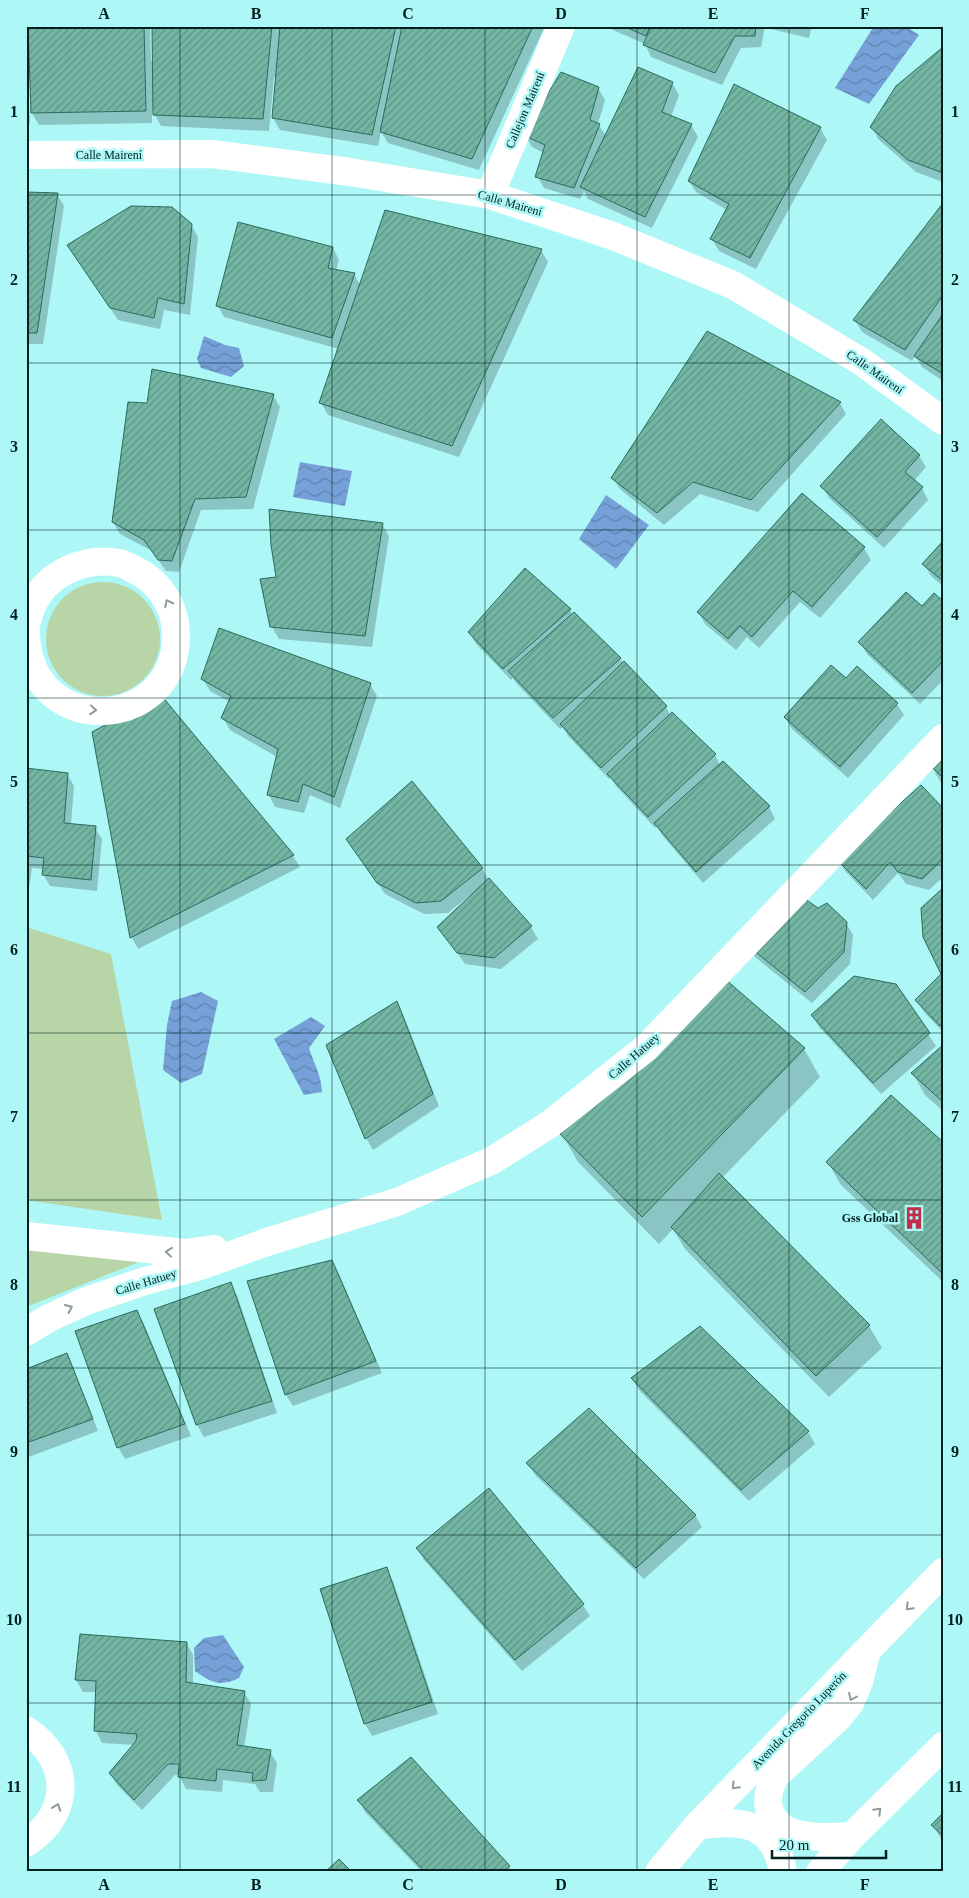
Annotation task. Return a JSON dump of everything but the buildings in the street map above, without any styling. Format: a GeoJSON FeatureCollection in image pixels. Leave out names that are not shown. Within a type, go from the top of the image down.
{"type":"FeatureCollection","features":[{"type":"Feature","properties":{"kind":"street","name":"Callejon Mairení"},"geometry":{"type":"LineString","coordinates":[[490,195],[561,26]]}},
{"type":"Feature","properties":{"kind":"street","name":"Calle Mairení"},"geometry":{"type":"LineString","coordinates":[[26,155],[212,154],[350,172],[490,195],[613,236],[733,285],[862,362],[943,421]]}},
{"type":"Feature","properties":{"kind":"street"},"geometry":{"type":"LineString","coordinates":[[26,633],[27,650],[34,673],[50,692],[69,705],[93,712],[117,711],[139,702],[159,687],[172,665],[177,640],[174,615],[162,592],[144,574],[121,563],[95,561],[70,568],[48,582],[29,609]]}},
{"type":"Feature","properties":{"kind":"street","name":"Calle Hatuey"},"geometry":{"type":"LineString","coordinates":[[26,1332],[49,1318],[86,1301],[397,1202],[493,1160],[550,1124],[646,1048],[943,738]]}},
{"type":"Feature","properties":{"kind":"street","name":"Calle Hatuey"},"geometry":{"type":"LineString","coordinates":[[26,1236],[185,1253],[270,1241]]}},
{"type":"Feature","properties":{"kind":"street","name":"Avenida Gregorio Luperón"},"geometry":{"type":"LineString","coordinates":[[659,1872],[697,1826],[943,1572]]}},
{"type":"Feature","properties":{"kind":"street"},"geometry":{"type":"LineString","coordinates":[[852,1836],[806,1836],[791,1832],[770,1815],[767,1804],[770,1785],[776,1775],[838,1718],[850,1702],[859,1682],[867,1650]]}},
{"type":"Feature","properties":{"kind":"street"},"geometry":{"type":"LineString","coordinates":[[26,1730],[43,1743],[55,1760],[60,1780],[60,1800],[52,1819],[40,1835],[26,1843]]}},
{"type":"Feature","properties":{"kind":"street"},"geometry":{"type":"LineString","coordinates":[[820,1872],[852,1836],[943,1746]]}},
{"type":"Feature","properties":{"kind":"street"},"geometry":{"type":"LineString","coordinates":[[697,1826],[730,1822],[743,1823],[756,1829],[774,1844],[780,1856],[783,1872]]}},
{"type":"Feature","properties":{"kind":"green space"},"geometry":{"type":"Polygon","coordinates":[[[103,582],[125,586],[143,599],[156,617],[160,639],[156,661],[143,679],[125,692],[103,696],[81,692],[63,679],[50,661],[46,639],[50,617],[63,599],[81,586],[103,582]]]}},
{"type":"Feature","properties":{"kind":"green space"},"geometry":{"type":"Polygon","coordinates":[[[26,927],[111,954],[162,1220],[26,1200],[26,927]]]}},
{"type":"Feature","properties":{"kind":"green space"},"geometry":{"type":"Polygon","coordinates":[[[26,1250],[144,1260],[26,1307],[26,1250]]]}},
{"type":"Feature","properties":{"kind":"water"},"geometry":{"type":"Polygon","coordinates":[[[874,26],[905,26],[919,35],[869,104],[835,88],[874,26]]]}},
{"type":"Feature","properties":{"kind":"water"},"geometry":{"type":"Polygon","coordinates":[[[204,336],[225,345],[239,348],[244,366],[231,377],[201,368],[197,359],[204,336]]]}},
{"type":"Feature","properties":{"kind":"water"},"geometry":{"type":"Polygon","coordinates":[[[300,462],[352,471],[345,506],[293,497],[300,462]]]}},
{"type":"Feature","properties":{"kind":"water"},"geometry":{"type":"Polygon","coordinates":[[[606,495],[649,525],[616,569],[579,539],[606,495]]]}},
{"type":"Feature","properties":{"kind":"water"},"geometry":{"type":"Polygon","coordinates":[[[201,992],[218,1001],[202,1074],[181,1083],[163,1070],[167,1025],[172,1001],[201,992]]]}},
{"type":"Feature","properties":{"kind":"water"},"geometry":{"type":"Polygon","coordinates":[[[311,1017],[325,1026],[309,1048],[319,1074],[322,1092],[304,1095],[274,1039],[311,1017]]]}},
{"type":"Feature","properties":{"kind":"water"},"geometry":{"type":"Polygon","coordinates":[[[223,1635],[244,1667],[239,1678],[221,1683],[211,1681],[195,1671],[194,1648],[204,1638],[223,1635]]]}},
{"type":"Feature","properties":{"kind":"place","name":"Gss Global"},"geometry":{"type":"Point","coordinates":[914,1218]}}]}
